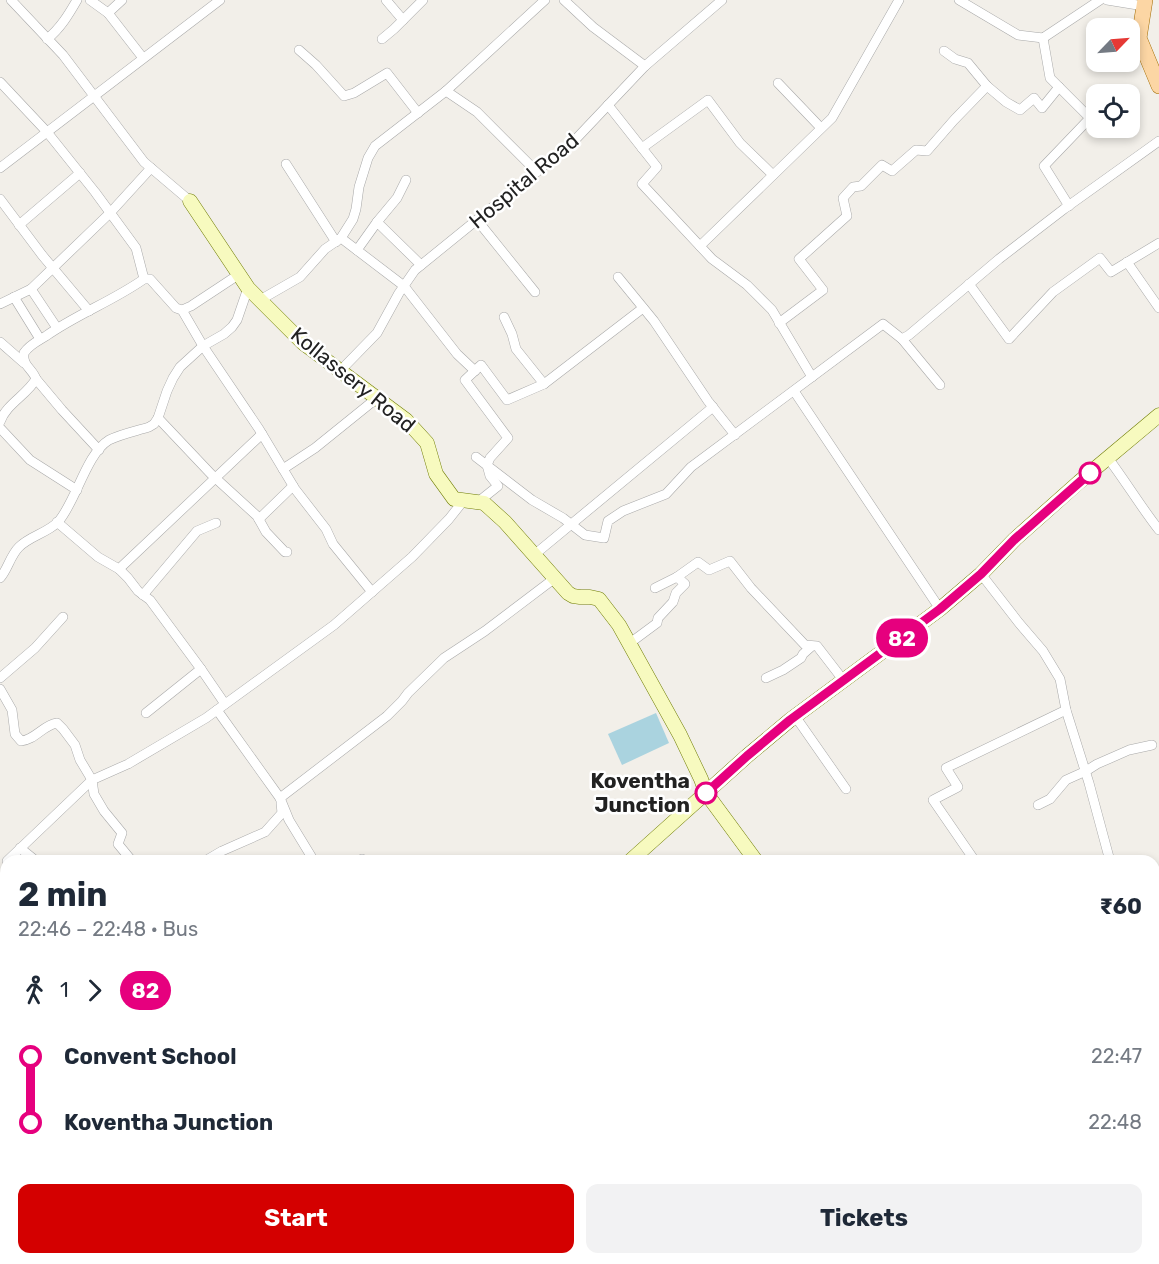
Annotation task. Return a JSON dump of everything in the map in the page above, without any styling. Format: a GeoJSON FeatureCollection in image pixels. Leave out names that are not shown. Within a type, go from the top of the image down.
{"type":"FeatureCollection","features":[{"type":"Feature","properties":{"kind":"main road"},"geometry":{"type":"LineString","coordinates":[[1144,3],[1139,38],[1159,86]]}},
{"type":"Feature","properties":{"kind":"street"},"geometry":{"type":"LineString","coordinates":[[11,0],[63,55],[144,162],[190,201]]}},
{"type":"Feature","properties":{"kind":"street"},"geometry":{"type":"LineString","coordinates":[[47,39],[67,16],[77,0]]}},
{"type":"Feature","properties":{"kind":"street"},"geometry":{"type":"LineString","coordinates":[[90,0],[108,13],[143,58]]}},
{"type":"Feature","properties":{"kind":"street"},"geometry":{"type":"LineString","coordinates":[[108,13],[122,0]]}},
{"type":"Feature","properties":{"kind":"street"},"geometry":{"type":"LineString","coordinates":[[0,168],[220,0]]}},
{"type":"Feature","properties":{"kind":"street"},"geometry":{"type":"LineString","coordinates":[[386,0],[403,20]]}},
{"type":"Feature","properties":{"kind":"street"},"geometry":{"type":"LineString","coordinates":[[382,39],[423,0]]}},
{"type":"Feature","properties":{"kind":"street"},"geometry":{"type":"LineString","coordinates":[[260,300],[300,277],[325,249],[339,240],[353,219],[359,187],[368,158],[375,146],[446,92],[545,0]]}},
{"type":"Feature","properties":{"kind":"street"},"geometry":{"type":"LineString","coordinates":[[564,0],[593,27],[645,66]]}},
{"type":"Feature","properties":{"kind":"street","name":"Hospital Road"},"geometry":{"type":"LineString","coordinates":[[340,372],[377,333],[415,270],[573,142],[645,66],[722,0]]}},
{"type":"Feature","properties":{"kind":"street"},"geometry":{"type":"LineString","coordinates":[[700,246],[832,118],[899,0]]}},
{"type":"Feature","properties":{"kind":"street"},"geometry":{"type":"LineString","coordinates":[[959,0],[1018,35],[1043,38],[1100,0]]}},
{"type":"Feature","properties":{"kind":"street"},"geometry":{"type":"LineString","coordinates":[[1107,0],[1144,3]]}},
{"type":"Feature","properties":{"kind":"street"},"geometry":{"type":"LineString","coordinates":[[1043,38],[1050,78],[1090,118],[1044,166],[1069,206]]}},
{"type":"Feature","properties":{"kind":"street"},"geometry":{"type":"LineString","coordinates":[[298,50],[316,65],[344,96],[354,93],[387,73],[418,113]]}},
{"type":"Feature","properties":{"kind":"street"},"geometry":{"type":"LineString","coordinates":[[944,51],[955,59],[968,63],[987,86],[1005,102],[1020,110],[1034,98],[1042,108],[1059,87]]}},
{"type":"Feature","properties":{"kind":"street"},"geometry":{"type":"LineString","coordinates":[[0,82],[47,132],[136,248],[144,279]]}},
{"type":"Feature","properties":{"kind":"street"},"geometry":{"type":"LineString","coordinates":[[778,83],[821,128]]}},
{"type":"Feature","properties":{"kind":"street"},"geometry":{"type":"LineString","coordinates":[[779,323],[824,290],[799,259],[847,216],[843,198],[853,187],[861,186],[882,165],[892,171],[915,150],[927,151],[987,86]]}},
{"type":"Feature","properties":{"kind":"street"},"geometry":{"type":"LineString","coordinates":[[446,92],[477,112],[537,172]]}},
{"type":"Feature","properties":{"kind":"street"},"geometry":{"type":"LineString","coordinates":[[642,148],[708,100],[740,143],[773,175]]}},
{"type":"Feature","properties":{"kind":"street"},"geometry":{"type":"LineString","coordinates":[[608,105],[657,167],[642,184],[712,259],[747,285],[772,310],[812,377]]}},
{"type":"Feature","properties":{"kind":"street"},"geometry":{"type":"LineString","coordinates":[[902,339],[999,259],[1159,141]]}},
{"type":"Feature","properties":{"kind":"street"},"geometry":{"type":"LineString","coordinates":[[286,164],[339,240],[357,250],[404,286],[457,354],[475,371]]}},
{"type":"Feature","properties":{"kind":"street"},"geometry":{"type":"LineString","coordinates":[[0,304],[32,289],[110,213],[151,168]]}},
{"type":"Feature","properties":{"kind":"street"},"geometry":{"type":"LineString","coordinates":[[19,225],[80,173]]}},
{"type":"Feature","properties":{"kind":"street"},"geometry":{"type":"LineString","coordinates":[[357,250],[397,198],[406,180]]}},
{"type":"Feature","properties":{"kind":"street"},"geometry":{"type":"LineString","coordinates":[[0,199],[88,311]]}},
{"type":"Feature","properties":{"kind":"street","name":"Kollassery Road"},"geometry":{"type":"LineString","coordinates":[[190,201],[248,288],[303,343],[406,420],[427,443],[436,474],[454,499],[484,503],[505,522],[568,593],[573,596],[599,599],[620,625],[630,643],[680,735],[702,779],[706,793],[752,855]]}},
{"type":"Feature","properties":{"kind":"street"},"geometry":{"type":"LineString","coordinates":[[477,220],[535,292]]}},
{"type":"Feature","properties":{"kind":"street"},"geometry":{"type":"LineString","coordinates":[[377,222],[421,265]]}},
{"type":"Feature","properties":{"kind":"street"},"geometry":{"type":"LineString","coordinates":[[969,284],[1009,339],[1053,292],[1100,258],[1111,272],[1159,243]]}},
{"type":"Feature","properties":{"kind":"street"},"geometry":{"type":"LineString","coordinates":[[1127,262],[1159,308]]}},
{"type":"Feature","properties":{"kind":"street"},"geometry":{"type":"LineString","coordinates":[[182,309],[238,275]]}},
{"type":"Feature","properties":{"kind":"street"},"geometry":{"type":"LineString","coordinates":[[618,277],[654,321],[735,435]]}},
{"type":"Feature","properties":{"kind":"street"},"geometry":{"type":"LineString","coordinates":[[24,363],[23,357],[26,350],[40,339],[144,279],[150,279],[174,306],[182,309],[293,486],[327,529],[333,544],[372,592]]}},
{"type":"Feature","properties":{"kind":"street"},"geometry":{"type":"LineString","coordinates":[[0,578],[17,549],[27,540],[57,522],[64,513],[85,472],[104,444],[154,424],[173,378],[180,367],[204,346],[232,327],[237,320],[248,288]]}},
{"type":"Feature","properties":{"kind":"street"},"geometry":{"type":"LineString","coordinates":[[32,289],[57,328]]}},
{"type":"Feature","properties":{"kind":"street"},"geometry":{"type":"LineString","coordinates":[[14,297],[40,339]]}},
{"type":"Feature","properties":{"kind":"street"},"geometry":{"type":"LineString","coordinates":[[14,855],[92,780],[128,764],[221,707],[334,625],[412,557],[471,501],[498,486],[490,476],[487,465],[490,458],[508,438],[465,380],[481,365],[507,400],[544,384],[643,308]]}},
{"type":"Feature","properties":{"kind":"street"},"geometry":{"type":"LineString","coordinates":[[504,317],[516,349],[544,384]]}},
{"type":"Feature","properties":{"kind":"street"},"geometry":{"type":"LineString","coordinates":[[476,457],[532,500],[563,518],[585,535],[604,538],[608,521],[623,511],[666,494],[691,467],[884,324],[902,339],[940,385]]}},
{"type":"Feature","properties":{"kind":"street"},"geometry":{"type":"LineString","coordinates":[[0,342],[24,363],[62,410],[99,450]]}},
{"type":"Feature","properties":{"kind":"street"},"geometry":{"type":"LineString","coordinates":[[0,440],[0,427],[4,414],[36,379]]}},
{"type":"Feature","properties":{"kind":"street"},"geometry":{"type":"LineString","coordinates":[[794,391],[940,609]]}},
{"type":"Feature","properties":{"kind":"street"},"geometry":{"type":"LineString","coordinates":[[282,468],[315,447],[377,398]]}},
{"type":"Feature","properties":{"kind":"street"},"geometry":{"type":"LineString","coordinates":[[534,555],[713,407]]}},
{"type":"Feature","properties":{"kind":"street"},"geometry":{"type":"LineString","coordinates":[[638,855],[795,716],[940,609],[981,574],[1015,539],[1079,482],[1159,415]]}},
{"type":"Feature","properties":{"kind":"street"},"geometry":{"type":"LineString","coordinates":[[158,418],[215,477],[257,516],[266,532],[287,552]]}},
{"type":"Feature","properties":{"kind":"street"},"geometry":{"type":"LineString","coordinates":[[0,427],[30,460],[77,489]]}},
{"type":"Feature","properties":{"kind":"street"},"geometry":{"type":"LineString","coordinates":[[118,569],[262,434]]}},
{"type":"Feature","properties":{"kind":"street"},"geometry":{"type":"LineString","coordinates":[[1108,458],[1159,530]]}},
{"type":"Feature","properties":{"kind":"street"},"geometry":{"type":"LineString","coordinates":[[259,519],[293,486]]}},
{"type":"Feature","properties":{"kind":"street"},"geometry":{"type":"LineString","coordinates":[[57,522],[98,557],[118,569],[150,600],[201,669],[221,707],[280,798],[289,820],[310,855]]}},
{"type":"Feature","properties":{"kind":"street"},"geometry":{"type":"LineString","coordinates":[[143,595],[197,531],[216,523]]}},
{"type":"Feature","properties":{"kind":"street"},"geometry":{"type":"LineString","coordinates":[[655,588],[677,577],[698,562],[710,570],[730,561],[751,588],[805,645],[817,646],[844,681]]}},
{"type":"Feature","properties":{"kind":"street"},"geometry":{"type":"LineString","coordinates":[[981,574],[1043,651],[1060,679],[1066,710],[1086,771],[1107,855]]}},
{"type":"Feature","properties":{"kind":"street"},"geometry":{"type":"LineString","coordinates":[[630,643],[657,623],[658,618],[673,602],[676,593],[685,584],[677,577]]}},
{"type":"Feature","properties":{"kind":"street"},"geometry":{"type":"LineString","coordinates":[[280,798],[387,716],[444,658],[485,631],[555,578]]}},
{"type":"Feature","properties":{"kind":"street"},"geometry":{"type":"LineString","coordinates":[[0,678],[35,648],[63,617]]}},
{"type":"Feature","properties":{"kind":"street"},"geometry":{"type":"LineString","coordinates":[[766,678],[801,658],[812,646]]}},
{"type":"Feature","properties":{"kind":"street"},"geometry":{"type":"LineString","coordinates":[[147,713],[201,669]]}},
{"type":"Feature","properties":{"kind":"street"},"geometry":{"type":"LineString","coordinates":[[0,689],[12,710],[15,734],[21,741],[36,735],[51,724],[57,723],[63,729],[75,745],[80,760],[92,780],[94,794],[122,833],[118,844],[127,855]]}},
{"type":"Feature","properties":{"kind":"street"},"geometry":{"type":"LineString","coordinates":[[971,855],[933,800],[958,787],[946,768],[1066,710]]}},
{"type":"Feature","properties":{"kind":"street"},"geometry":{"type":"LineString","coordinates":[[795,716],[846,789]]}},
{"type":"Feature","properties":{"kind":"street"},"geometry":{"type":"LineString","coordinates":[[1038,805],[1050,799],[1066,780],[1109,758],[1129,750],[1152,745]]}},
{"type":"Feature","properties":{"kind":"street"},"geometry":{"type":"LineString","coordinates":[[215,855],[265,832],[282,813],[280,798]]}},
{"type":"Feature","properties":{"kind":"street"},"geometry":{"type":"LineString","coordinates":[[20,848],[29,855]]}},
{"type":"Feature","properties":{"kind":"water"},"geometry":{"type":"Polygon","coordinates":[[[656,713],[669,743],[622,765],[608,734],[656,713]]]}},
{"type":"Feature","properties":{"kind":"bus line","name":"82"},"geometry":{"type":"LineString","coordinates":[[706,793],[790,720],[940,609],[1090,473]]}},
{"type":"Feature","properties":{"kind":"place","name":"Koventha Junction"},"geometry":{"type":"Point","coordinates":[706,793]}}]}
